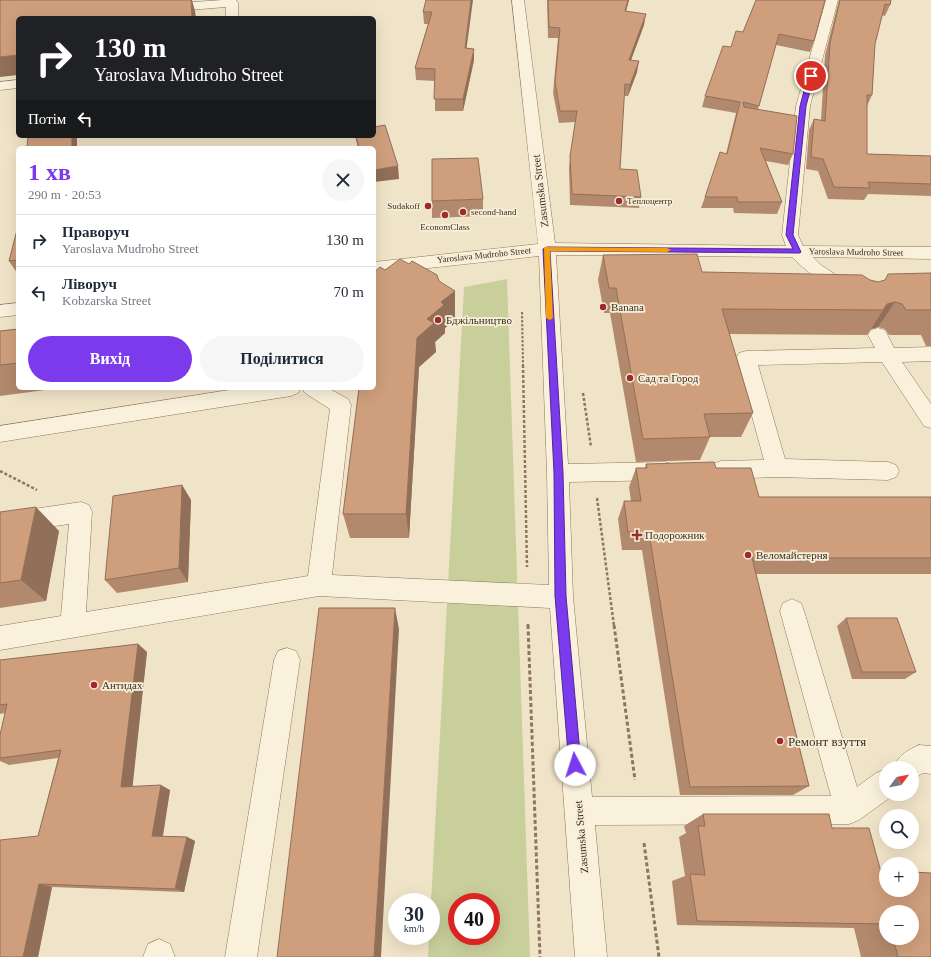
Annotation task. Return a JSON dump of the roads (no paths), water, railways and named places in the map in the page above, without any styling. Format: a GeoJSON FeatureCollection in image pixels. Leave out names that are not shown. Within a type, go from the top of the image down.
{"type":"FeatureCollection","features":[{"type":"Feature","properties":{"kind":"street","name":"Zasumska Street"},"geometry":{"type":"LineString","coordinates":[[518,0],[547,249],[558,473],[560,596],[591,957]]}},
{"type":"Feature","properties":{"kind":"street"},"geometry":{"type":"LineString","coordinates":[[832,0],[803,106],[790,235],[797,252],[815,269],[862,300]]}},
{"type":"Feature","properties":{"kind":"street"},"geometry":{"type":"LineString","coordinates":[[152,8],[232,2],[232,16]]}},
{"type":"Feature","properties":{"kind":"street"},"geometry":{"type":"LineString","coordinates":[[0,86],[16,84]]}},
{"type":"Feature","properties":{"kind":"street","name":"Yaroslava Mudroho Street"},"geometry":{"type":"LineString","coordinates":[[376,268],[547,249],[931,253]]}},
{"type":"Feature","properties":{"kind":"street"},"geometry":{"type":"LineString","coordinates":[[0,311],[16,309]]}},
{"type":"Feature","properties":{"kind":"street"},"geometry":{"type":"LineString","coordinates":[[878,335],[888,356],[931,420]]}},
{"type":"Feature","properties":{"kind":"street"},"geometry":{"type":"LineString","coordinates":[[778,468],[746,358],[931,354]]}},
{"type":"Feature","properties":{"kind":"street"},"geometry":{"type":"LineString","coordinates":[[0,434],[278,390]]}},
{"type":"Feature","properties":{"kind":"street"},"geometry":{"type":"LineString","coordinates":[[315,390],[341,405],[319,585]]}},
{"type":"Feature","properties":{"kind":"street"},"geometry":{"type":"LineString","coordinates":[[558,473],[594,474],[778,468],[888,471]]}},
{"type":"Feature","properties":{"kind":"street"},"geometry":{"type":"LineString","coordinates":[[0,524],[81,512],[73,627]]}},
{"type":"Feature","properties":{"kind":"street"},"geometry":{"type":"LineString","coordinates":[[0,638],[319,585],[560,596]]}},
{"type":"Feature","properties":{"kind":"street"},"geometry":{"type":"LineString","coordinates":[[792,611],[849,810]]}},
{"type":"Feature","properties":{"kind":"street"},"geometry":{"type":"LineString","coordinates":[[241,957],[287,660]]}},
{"type":"Feature","properties":{"kind":"street"},"geometry":{"type":"LineString","coordinates":[[917,761],[920,759],[931,760]]}},
{"type":"Feature","properties":{"kind":"street"},"geometry":{"type":"LineString","coordinates":[[579,811],[849,810],[879,788]]}},
{"type":"Feature","properties":{"kind":"place","name":"Теплоцентр"},"geometry":{"type":"Point","coordinates":[619,201]}},
{"type":"Feature","properties":{"kind":"place","name":"Sudakoff"},"geometry":{"type":"Point","coordinates":[428,206]}},
{"type":"Feature","properties":{"kind":"place","name":"second-hand"},"geometry":{"type":"Point","coordinates":[463,212]}},
{"type":"Feature","properties":{"kind":"place","name":"EconomClass"},"geometry":{"type":"Point","coordinates":[445,215]}},
{"type":"Feature","properties":{"kind":"place","name":"Banana"},"geometry":{"type":"Point","coordinates":[603,307]}},
{"type":"Feature","properties":{"kind":"place","name":"Бджільництво"},"geometry":{"type":"Point","coordinates":[438,320]}},
{"type":"Feature","properties":{"kind":"place","name":"Сад та Город"},"geometry":{"type":"Point","coordinates":[630,378]}},
{"type":"Feature","properties":{"kind":"place","name":"Подорожник"},"geometry":{"type":"Point","coordinates":[637,535]}},
{"type":"Feature","properties":{"kind":"place","name":"Веломайстерня"},"geometry":{"type":"Point","coordinates":[748,555]}},
{"type":"Feature","properties":{"kind":"place","name":"Антидах"},"geometry":{"type":"Point","coordinates":[94,685]}},
{"type":"Feature","properties":{"kind":"place","name":"Ремонт взуття"},"geometry":{"type":"Point","coordinates":[780,741]}}]}
